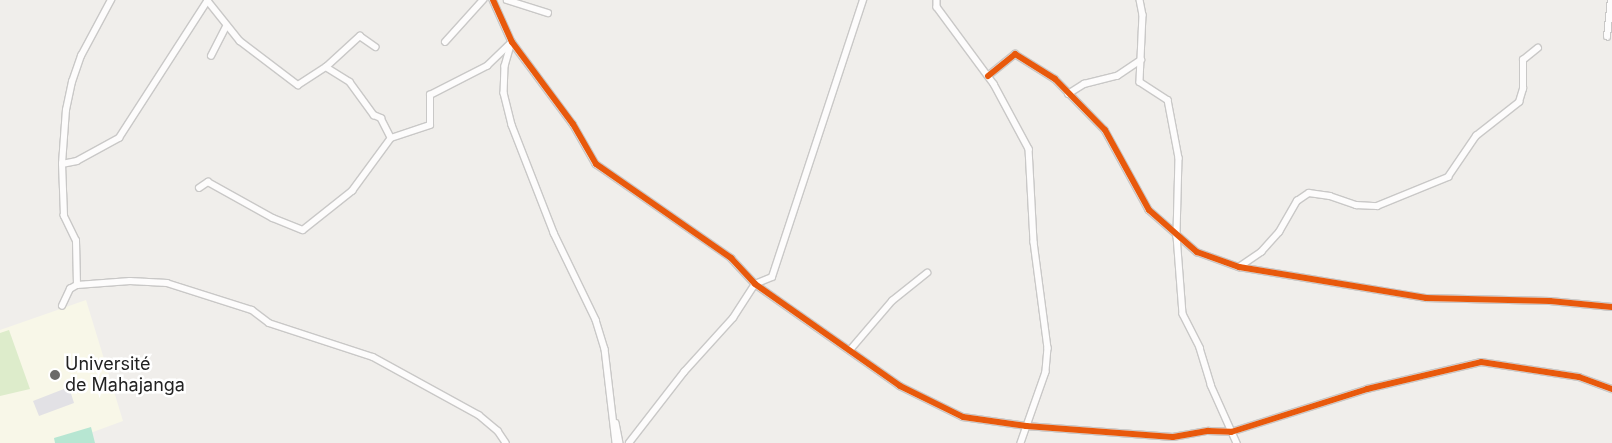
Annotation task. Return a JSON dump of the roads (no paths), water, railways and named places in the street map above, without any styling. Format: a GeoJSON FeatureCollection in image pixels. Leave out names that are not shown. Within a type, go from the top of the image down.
{"type":"FeatureCollection","features":[{"type":"Feature","properties":{"kind":"street"},"geometry":{"type":"LineString","coordinates":[[77,285],[76,241],[64,216],[62,164],[72,82],[111,0]]}},
{"type":"Feature","properties":{"kind":"street"},"geometry":{"type":"LineString","coordinates":[[445,42],[484,0]]}},
{"type":"Feature","properties":{"kind":"street"},"geometry":{"type":"LineString","coordinates":[[493,0],[512,42],[573,124],[596,164],[731,258],[755,284],[851,349],[900,386],[963,416],[1026,426],[1173,436],[1208,431],[1231,432],[1367,389],[1481,362],[1579,377],[1612,389]]}},
{"type":"Feature","properties":{"kind":"street"},"geometry":{"type":"LineString","coordinates":[[508,0],[548,13]]}},
{"type":"Feature","properties":{"kind":"street"},"geometry":{"type":"LineString","coordinates":[[629,443],[684,372],[733,318],[755,284],[772,277],[863,0]]}},
{"type":"Feature","properties":{"kind":"street"},"geometry":{"type":"LineString","coordinates":[[937,0],[937,7],[988,76],[1029,149],[1034,242],[1048,348],[1046,372],[1021,443]]}},
{"type":"Feature","properties":{"kind":"street"},"geometry":{"type":"LineString","coordinates":[[1140,0],[1143,15],[1140,82],[1168,100],[1179,158],[1177,236],[1184,314],[1200,348],[1211,385],[1237,443]]}},
{"type":"Feature","properties":{"kind":"street"},"geometry":{"type":"LineString","coordinates":[[1607,37],[1610,0]]}},
{"type":"Feature","properties":{"kind":"street"},"geometry":{"type":"LineString","coordinates":[[62,164],[77,161],[119,138],[208,1],[226,27],[254,53],[298,85],[326,67],[360,36],[376,47]]}},
{"type":"Feature","properties":{"kind":"street"},"geometry":{"type":"LineString","coordinates":[[211,56],[226,27]]}},
{"type":"Feature","properties":{"kind":"street"},"geometry":{"type":"LineString","coordinates":[[199,188],[208,182],[272,218],[304,230],[352,191],[391,138],[430,126],[430,95],[487,66],[512,42]]}},
{"type":"Feature","properties":{"kind":"street"},"geometry":{"type":"LineString","coordinates":[[512,42],[506,66],[504,93],[512,125],[554,232],[596,320],[605,349],[612,411],[618,443]]}},
{"type":"Feature","properties":{"kind":"street"},"geometry":{"type":"LineString","coordinates":[[1239,267],[1261,252],[1278,232],[1297,201],[1309,193],[1330,196],[1356,206],[1377,206],[1448,177],[1476,136],[1519,102],[1523,89],[1523,60],[1538,48]]}},
{"type":"Feature","properties":{"kind":"street"},"geometry":{"type":"LineString","coordinates":[[988,76],[1015,54],[1055,79],[1105,130],[1149,210],[1197,252],[1239,267],[1426,298],[1550,301],[1612,307]]}},
{"type":"Feature","properties":{"kind":"street"},"geometry":{"type":"LineString","coordinates":[[1068,94],[1084,84],[1117,76],[1141,60]]}},
{"type":"Feature","properties":{"kind":"street"},"geometry":{"type":"LineString","coordinates":[[326,67],[350,82],[374,115],[381,118],[391,138]]}},
{"type":"Feature","properties":{"kind":"street"},"geometry":{"type":"LineString","coordinates":[[851,349],[892,301],[927,273]]}},
{"type":"Feature","properties":{"kind":"street"},"geometry":{"type":"LineString","coordinates":[[62,306],[70,289],[77,285],[130,281],[167,283],[252,310],[269,323],[373,357],[479,415],[498,431],[506,443]]}},
{"type":"Feature","properties":{"kind":"place","name":"Université de Mahajanga"},"geometry":{"type":"Point","coordinates":[55,375]}}]}
